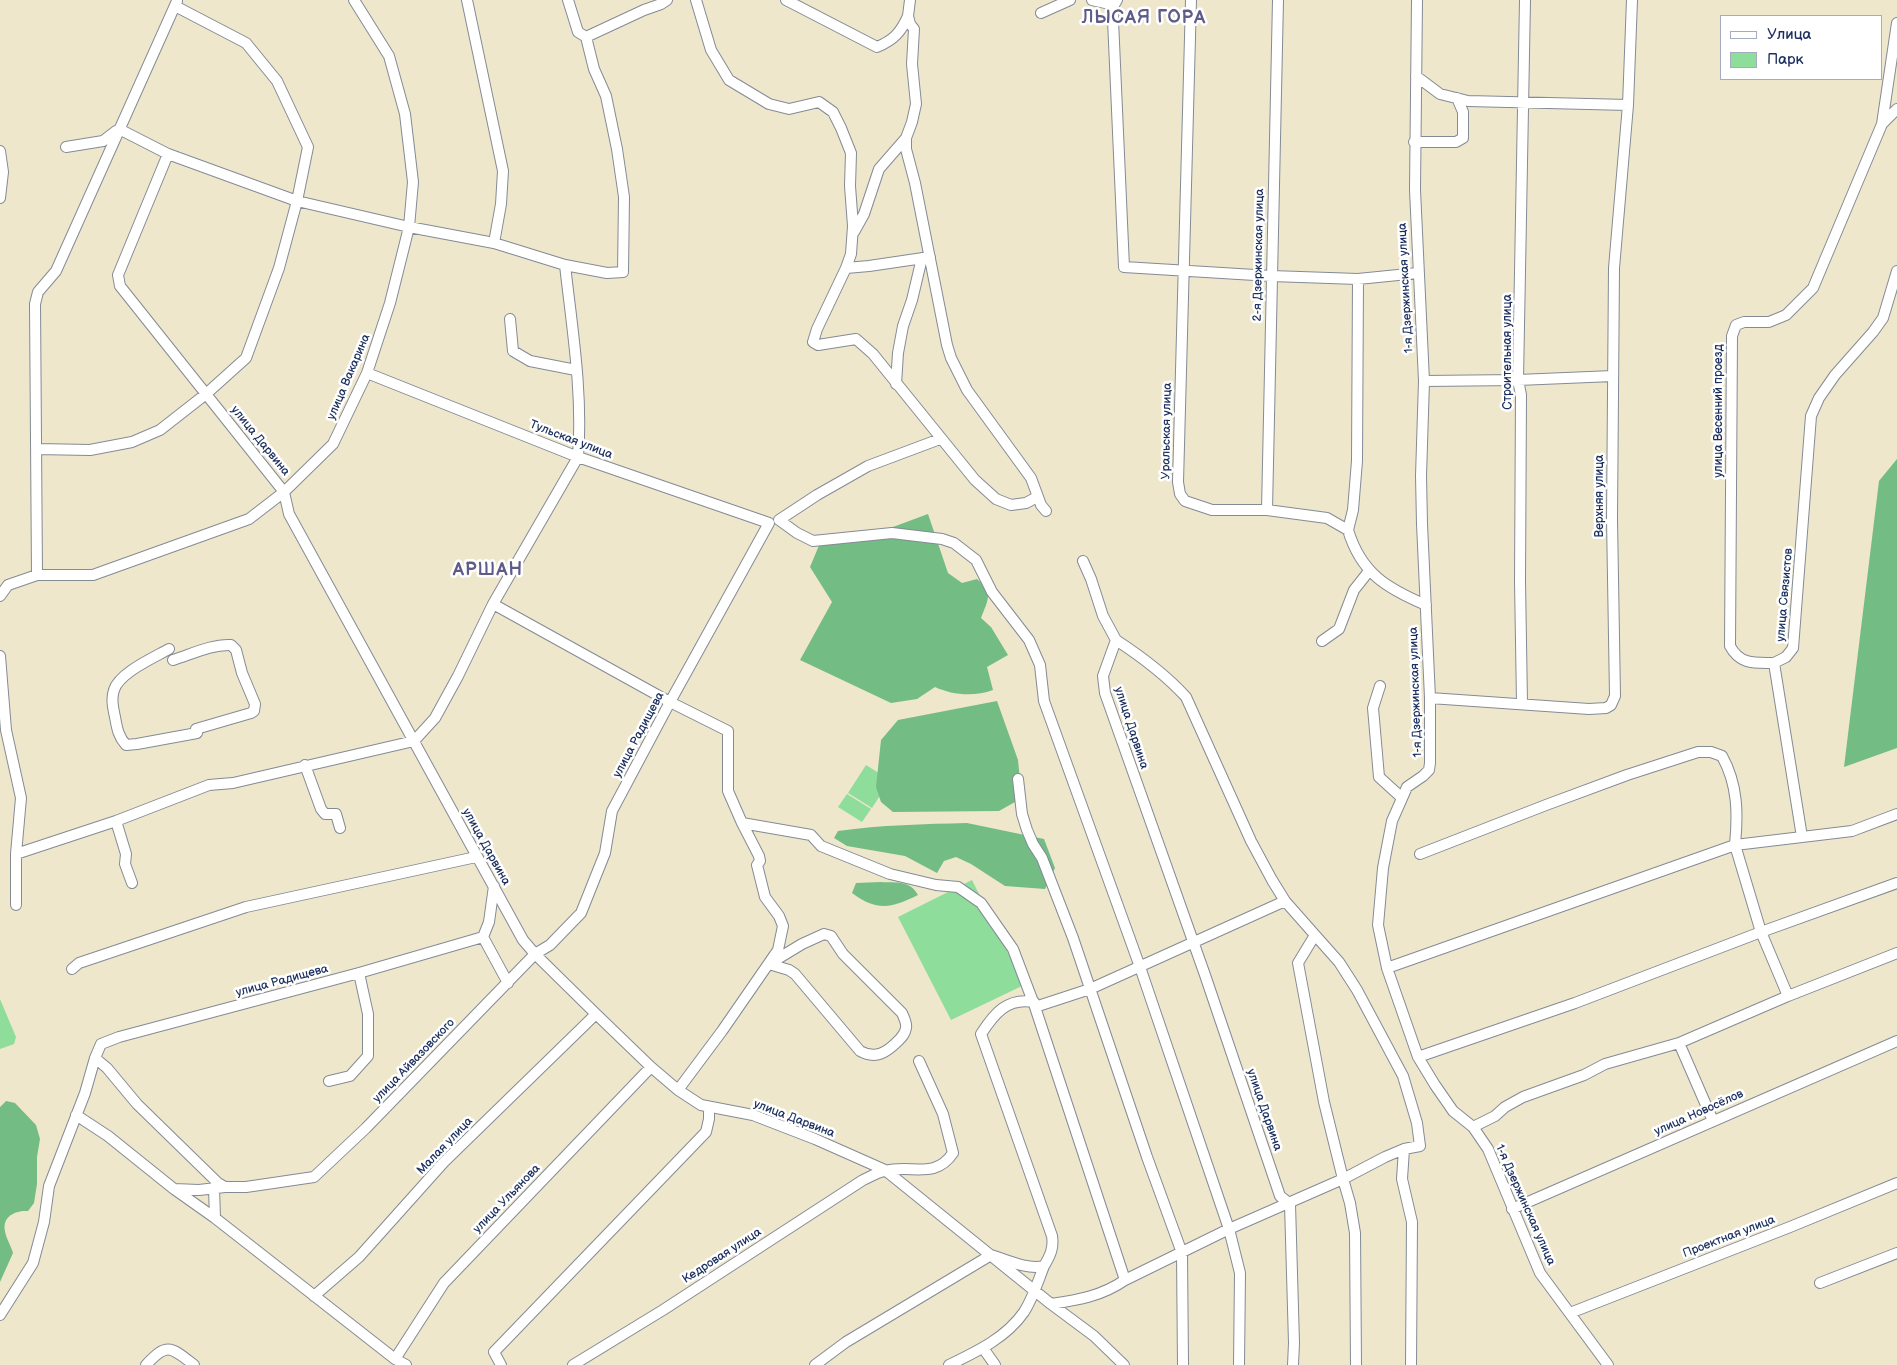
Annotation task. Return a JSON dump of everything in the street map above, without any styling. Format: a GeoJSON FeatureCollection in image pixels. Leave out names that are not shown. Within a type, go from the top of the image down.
{"type":"FeatureCollection","features":[{"type":"Feature","properties":{"kind":"street","name":"улица Вакарина"},"geometry":{"type":"LineString","coordinates":[[0,596],[8,585],[37,575],[93,575],[249,519],[284,492],[333,444],[366,373],[390,303],[409,227],[413,182],[405,114],[389,56],[354,0]]}},
{"type":"Feature","properties":{"kind":"street"},"geometry":{"type":"LineString","coordinates":[[467,0],[502,171],[501,204],[494,243]]}},
{"type":"Feature","properties":{"kind":"street"},"geometry":{"type":"LineString","coordinates":[[119,129],[168,154],[297,200],[409,227],[494,243],[565,266],[607,273],[623,272],[624,197],[617,149],[606,96],[594,68],[586,37],[578,32],[568,0]]}},
{"type":"Feature","properties":{"kind":"street"},"geometry":{"type":"LineString","coordinates":[[586,37],[644,10],[662,4],[667,0]]}},
{"type":"Feature","properties":{"kind":"street"},"geometry":{"type":"LineString","coordinates":[[696,0],[711,50],[729,80],[769,104],[789,109],[819,102],[832,112],[851,153],[850,186],[853,235],[851,254],[813,342],[818,345],[856,339],[873,354],[975,480],[996,499],[1011,506],[1026,503],[1037,497]]}},
{"type":"Feature","properties":{"kind":"street"},"geometry":{"type":"LineString","coordinates":[[786,0],[877,46],[901,31],[908,16],[910,0]]}},
{"type":"Feature","properties":{"kind":"street"},"geometry":{"type":"LineString","coordinates":[[1041,13],[1070,0]]}},
{"type":"Feature","properties":{"kind":"street"},"geometry":{"type":"LineString","coordinates":[[1092,0],[1116,2],[1113,20],[1124,267],[1358,279],[1418,273]]}},
{"type":"Feature","properties":{"kind":"street","name":"Уральская улица"},"geometry":{"type":"LineString","coordinates":[[1191,0],[1178,473],[1180,494],[1184,501],[1212,510],[1267,510],[1327,518],[1348,530]]}},
{"type":"Feature","properties":{"kind":"street","name":"2-я Дзержинская улица"},"geometry":{"type":"LineString","coordinates":[[1267,510],[1278,0]]}},
{"type":"Feature","properties":{"kind":"street","name":"1-я Дзержинская улица"},"geometry":{"type":"LineString","coordinates":[[1417,0],[1414,142],[1424,381],[1421,476],[1430,698],[1430,763],[1429,770],[1407,786],[1392,821],[1383,868],[1378,925],[1387,968],[1418,1057],[1454,1111],[1473,1127],[1488,1150],[1540,1273],[1608,1365]]}},
{"type":"Feature","properties":{"kind":"street","name":"Строительная улица"},"geometry":{"type":"LineString","coordinates":[[1522,703],[1520,581],[1521,395],[1518,380],[1525,0]]}},
{"type":"Feature","properties":{"kind":"street","name":"Верхняя улица"},"geometry":{"type":"LineString","coordinates":[[1430,698],[1589,709],[1611,706],[1614,696],[1612,376],[1614,268],[1628,105],[1632,0]]}},
{"type":"Feature","properties":{"kind":"street"},"geometry":{"type":"LineString","coordinates":[[37,450],[90,450],[132,442],[160,430],[206,394],[246,358],[280,268],[308,147],[277,81],[246,43],[176,3],[56,271],[38,292],[35,304],[37,575]]}},
{"type":"Feature","properties":{"kind":"street"},"geometry":{"type":"LineString","coordinates":[[853,235],[864,214],[879,169],[906,138],[912,122],[916,104],[912,64],[914,29],[910,24],[908,16]]}},
{"type":"Feature","properties":{"kind":"street"},"geometry":{"type":"LineString","coordinates":[[1882,124],[1897,23]]}},
{"type":"Feature","properties":{"kind":"street"},"geometry":{"type":"LineString","coordinates":[[1416,76],[1440,94],[1468,101],[1628,105]]}},
{"type":"Feature","properties":{"kind":"street"},"geometry":{"type":"LineString","coordinates":[[1414,142],[1456,142],[1463,138],[1463,112],[1457,98]]}},
{"type":"Feature","properties":{"kind":"street","name":"улица Весенний проезд"},"geometry":{"type":"LineString","coordinates":[[1774,663],[1754,663],[1743,660],[1735,656],[1730,646],[1732,336],[1736,325],[1744,322],[1769,322],[1786,315],[1814,288],[1882,124],[1897,109]]}},
{"type":"Feature","properties":{"kind":"street"},"geometry":{"type":"LineString","coordinates":[[66,147],[104,141],[119,129]]}},
{"type":"Feature","properties":{"kind":"street"},"geometry":{"type":"LineString","coordinates":[[906,138],[906,149],[915,183],[926,257],[952,358],[967,390],[1031,478],[1040,505],[1046,512]]}},
{"type":"Feature","properties":{"kind":"street"},"geometry":{"type":"LineString","coordinates":[[0,151],[0,198]]}},
{"type":"Feature","properties":{"kind":"street","name":"улица Дарвина"},"geometry":{"type":"LineString","coordinates":[[168,154],[123,267],[118,275],[120,286],[284,492],[289,514],[523,940],[596,1014],[678,1090],[701,1105],[753,1115],[816,1138],[885,1170],[1034,1290]]}},
{"type":"Feature","properties":{"kind":"street"},"geometry":{"type":"LineString","coordinates":[[846,268],[926,257]]}},
{"type":"Feature","properties":{"kind":"street"},"geometry":{"type":"LineString","coordinates":[[896,384],[898,353],[903,326],[926,257]]}},
{"type":"Feature","properties":{"kind":"street"},"geometry":{"type":"LineString","coordinates":[[16,854],[116,821],[210,785],[232,783],[414,741],[435,718],[493,604],[578,456],[580,430],[576,370],[565,266]]}},
{"type":"Feature","properties":{"kind":"street","name":"улица Связистов"},"geometry":{"type":"LineString","coordinates":[[1774,663],[1786,657],[1793,648],[1811,416],[1819,398],[1835,375],[1883,318],[1897,271]]}},
{"type":"Feature","properties":{"kind":"street"},"geometry":{"type":"LineString","coordinates":[[1358,279],[1357,461],[1353,510],[1348,530],[1358,555],[1368,571],[1402,595],[1426,604]]}},
{"type":"Feature","properties":{"kind":"street"},"geometry":{"type":"LineString","coordinates":[[510,319],[513,351],[530,361],[576,370]]}},
{"type":"Feature","properties":{"kind":"street","name":"Тульская улица"},"geometry":{"type":"LineString","coordinates":[[366,373],[578,456],[774,521]]}},
{"type":"Feature","properties":{"kind":"street"},"geometry":{"type":"LineString","coordinates":[[1424,381],[1612,376]]}},
{"type":"Feature","properties":{"kind":"street"},"geometry":{"type":"LineString","coordinates":[[774,521],[868,466],[940,439]]}},
{"type":"Feature","properties":{"kind":"street"},"geometry":{"type":"LineString","coordinates":[[774,521],[813,542],[892,533],[954,543],[976,560],[992,592],[1029,640],[1040,665],[1044,701],[1140,967],[1229,1229],[1240,1273],[1240,1365]]}},
{"type":"Feature","properties":{"kind":"street","name":"улица Радищева"},"geometry":{"type":"LineString","coordinates":[[535,954],[550,945],[581,913],[604,853],[612,811],[670,702],[774,521]]}},
{"type":"Feature","properties":{"kind":"street"},"geometry":{"type":"LineString","coordinates":[[1051,1304],[1099,1294],[1229,1229],[1290,1204],[1385,1157],[1404,1149],[1420,1146],[1417,1123],[1403,1076],[1357,990],[1339,962],[1285,901],[1251,841],[1186,697],[1170,679],[1116,640],[1102,616],[1092,579],[1083,561]]}},
{"type":"Feature","properties":{"kind":"street"},"geometry":{"type":"LineString","coordinates":[[1322,641],[1339,628],[1354,590],[1368,571]]}},
{"type":"Feature","properties":{"kind":"street"},"geometry":{"type":"LineString","coordinates":[[493,604],[670,702],[728,731],[728,791],[759,856],[760,861],[757,865],[765,897],[779,916],[783,926],[778,950],[722,1032],[678,1090]]}},
{"type":"Feature","properties":{"kind":"street","name":"улица Дарвина"},"geometry":{"type":"LineString","coordinates":[[1116,640],[1103,676],[1105,693],[1280,1196],[1290,1204]]}},
{"type":"Feature","properties":{"kind":"street"},"geometry":{"type":"LineString","coordinates":[[169,649],[140,665],[118,681],[113,690],[112,705],[120,738],[126,745],[196,731],[254,711],[255,704],[242,673],[236,650],[231,644],[223,644],[174,660]]}},
{"type":"Feature","properties":{"kind":"street"},"geometry":{"type":"LineString","coordinates":[[0,656],[6,730],[21,798],[16,854],[16,906]]}},
{"type":"Feature","properties":{"kind":"street"},"geometry":{"type":"LineString","coordinates":[[1774,663],[1802,837]]}},
{"type":"Feature","properties":{"kind":"street"},"geometry":{"type":"LineString","coordinates":[[1380,686],[1374,708],[1379,777],[1401,797]]}},
{"type":"Feature","properties":{"kind":"street"},"geometry":{"type":"LineString","coordinates":[[1420,854],[1627,775],[1698,752],[1711,752],[1722,756],[1730,771],[1735,788],[1738,817],[1735,846],[1761,932],[1788,996]]}},
{"type":"Feature","properties":{"kind":"street"},"geometry":{"type":"LineString","coordinates":[[305,765],[321,809],[326,814],[336,814],[340,828]]}},
{"type":"Feature","properties":{"kind":"street"},"geometry":{"type":"LineString","coordinates":[[1018,779],[1022,814],[1027,830],[1042,858],[1073,938],[1146,1157],[1182,1253],[1183,1365]]}},
{"type":"Feature","properties":{"kind":"street"},"geometry":{"type":"LineString","coordinates":[[1387,968],[1735,846],[1852,831],[1897,814]]}},
{"type":"Feature","properties":{"kind":"street"},"geometry":{"type":"LineString","coordinates":[[116,821],[126,854],[125,864],[132,883]]}},
{"type":"Feature","properties":{"kind":"street"},"geometry":{"type":"LineString","coordinates":[[742,823],[811,835],[821,846],[890,874],[936,886],[958,887],[981,903],[1014,949],[1035,1005],[1125,1280]]}},
{"type":"Feature","properties":{"kind":"street"},"geometry":{"type":"LineString","coordinates":[[72,969],[79,964],[246,907],[476,857]]}},
{"type":"Feature","properties":{"kind":"street"},"geometry":{"type":"LineString","coordinates":[[1418,1057],[1575,1003],[1761,932],[1897,883]]}},
{"type":"Feature","properties":{"kind":"street"},"geometry":{"type":"LineString","coordinates":[[494,886],[489,922],[483,937],[508,983]]}},
{"type":"Feature","properties":{"kind":"street"},"geometry":{"type":"LineString","coordinates":[[949,1365],[983,1348],[1016,1321],[1028,1306],[1053,1243],[981,1034],[992,1016],[1001,1009],[1025,1000],[1035,1005],[1090,989],[1285,901]]}},
{"type":"Feature","properties":{"kind":"street"},"geometry":{"type":"LineString","coordinates":[[824,934],[831,936],[844,954],[902,1013],[906,1026],[905,1033],[892,1048],[883,1053],[875,1056],[860,1051],[795,974],[789,970],[769,964],[818,936],[824,934]]}},
{"type":"Feature","properties":{"kind":"street"},"geometry":{"type":"LineString","coordinates":[[1315,935],[1298,963],[1312,1044],[1342,1179],[1350,1203],[1355,1234],[1356,1365]]}},
{"type":"Feature","properties":{"kind":"street","name":"улица Радищева"},"geometry":{"type":"LineString","coordinates":[[95,1058],[102,1044],[118,1037],[359,973],[483,937]]}},
{"type":"Feature","properties":{"kind":"street"},"geometry":{"type":"LineString","coordinates":[[1473,1127],[1495,1116],[1505,1107],[1523,1097],[1605,1064],[1679,1043],[1788,996],[1897,953]]}},
{"type":"Feature","properties":{"kind":"street","name":"улица Айвазовского"},"geometry":{"type":"LineString","coordinates":[[225,1187],[246,1187],[306,1179],[319,1173],[366,1128],[535,954]]}},
{"type":"Feature","properties":{"kind":"street"},"geometry":{"type":"LineString","coordinates":[[329,1081],[350,1076],[368,1056],[368,1014],[359,973]]}},
{"type":"Feature","properties":{"kind":"street","name":"Малая улица"},"geometry":{"type":"LineString","coordinates":[[314,1296],[360,1257],[444,1162],[596,1014]]}},
{"type":"Feature","properties":{"kind":"street","name":"улица Новосёлов"},"geometry":{"type":"LineString","coordinates":[[1512,1209],[1713,1120],[1897,1042]]}},
{"type":"Feature","properties":{"kind":"street"},"geometry":{"type":"LineString","coordinates":[[1679,1043],[1713,1120]]}},
{"type":"Feature","properties":{"kind":"street"},"geometry":{"type":"LineString","coordinates":[[0,1315],[33,1263],[44,1222],[49,1186],[85,1093],[95,1058],[107,1068],[137,1104],[211,1178],[225,1187]]}},
{"type":"Feature","properties":{"kind":"street"},"geometry":{"type":"LineString","coordinates":[[885,1170],[933,1168],[945,1164],[953,1153],[943,1114],[919,1061]]}},
{"type":"Feature","properties":{"kind":"street","name":"улица Ульянова"},"geometry":{"type":"LineString","coordinates":[[395,1359],[444,1283],[651,1066]]}},
{"type":"Feature","properties":{"kind":"street"},"geometry":{"type":"LineString","coordinates":[[501,1365],[494,1352],[706,1132],[709,1107]]}},
{"type":"Feature","properties":{"kind":"street"},"geometry":{"type":"LineString","coordinates":[[76,1115],[108,1136],[395,1359],[406,1365]]}},
{"type":"Feature","properties":{"kind":"street"},"geometry":{"type":"LineString","coordinates":[[1404,1149],[1402,1179],[1412,1222],[1411,1365]]}},
{"type":"Feature","properties":{"kind":"street","name":"Кедровая улица"},"geometry":{"type":"LineString","coordinates":[[573,1365],[663,1310],[863,1180],[885,1170]]}},
{"type":"Feature","properties":{"kind":"street","name":"Проектная улица"},"geometry":{"type":"LineString","coordinates":[[1570,1313],[1781,1231],[1897,1183]]}},
{"type":"Feature","properties":{"kind":"street"},"geometry":{"type":"LineString","coordinates":[[174,1189],[198,1190],[225,1187]]}},
{"type":"Feature","properties":{"kind":"street"},"geometry":{"type":"LineString","coordinates":[[214,1188],[215,1218]]}},
{"type":"Feature","properties":{"kind":"street"},"geometry":{"type":"LineString","coordinates":[[1290,1204],[1293,1365]]}},
{"type":"Feature","properties":{"kind":"street"},"geometry":{"type":"LineString","coordinates":[[1820,1283],[1897,1253]]}},
{"type":"Feature","properties":{"kind":"street"},"geometry":{"type":"LineString","coordinates":[[816,1365],[846,1342],[991,1255]]}},
{"type":"Feature","properties":{"kind":"street","name":"улица Дарвина"},"geometry":{"type":"LineString","coordinates":[[991,1255],[1026,1266],[1036,1268],[1044,1266]]}},
{"type":"Feature","properties":{"kind":"street"},"geometry":{"type":"LineString","coordinates":[[1034,1290],[1094,1336],[1124,1365]]}},
{"type":"Feature","properties":{"kind":"street"},"geometry":{"type":"LineString","coordinates":[[983,1348],[995,1365]]}},
{"type":"Feature","properties":{"kind":"street"},"geometry":{"type":"LineString","coordinates":[[146,1365],[158,1352],[168,1350],[177,1352],[194,1365]]}},
{"type":"Feature","properties":{"kind":"green space"},"geometry":{"type":"Polygon","coordinates":[[[1897,459],[1897,748],[1844,767],[1879,481],[1897,459]]]}},
{"type":"Feature","properties":{"kind":"green space"},"geometry":{"type":"Polygon","coordinates":[[[928,514],[948,573],[962,583],[977,579],[988,592],[981,618],[991,627],[1008,655],[987,667],[993,690],[978,694],[963,694],[935,687],[917,699],[891,703],[800,660],[832,602],[810,567],[820,543],[866,537],[928,514]]]}},
{"type":"Feature","properties":{"kind":"green space"},"geometry":{"type":"Polygon","coordinates":[[[997,701],[1018,760],[1021,790],[1015,802],[999,811],[893,812],[881,802],[876,787],[881,740],[898,720],[997,701]]]}},
{"type":"Feature","properties":{"kind":"green space"},"geometry":{"type":"Polygon","coordinates":[[[866,765],[890,780],[872,808],[848,793],[866,765]]]}},
{"type":"Feature","properties":{"kind":"green space"},"geometry":{"type":"Polygon","coordinates":[[[847,794],[871,809],[862,822],[838,807],[847,794]]]}},
{"type":"Feature","properties":{"kind":"green space"},"geometry":{"type":"Polygon","coordinates":[[[967,823],[1044,839],[1055,868],[1045,889],[1005,886],[971,864],[956,857],[944,861],[937,873],[905,856],[847,846],[834,838],[838,831],[854,829],[967,823]]]}},
{"type":"Feature","properties":{"kind":"green space"},"geometry":{"type":"Polygon","coordinates":[[[972,880],[1024,985],[951,1020],[898,917],[972,880]]]}},
{"type":"Feature","properties":{"kind":"green space"},"geometry":{"type":"Polygon","coordinates":[[[881,882],[907,885],[915,890],[918,895],[900,903],[885,906],[869,903],[852,893],[856,883],[881,882]]]}},
{"type":"Feature","properties":{"kind":"green space"},"geometry":{"type":"Polygon","coordinates":[[[0,999],[16,1037],[14,1044],[0,1049],[0,999]]]}},
{"type":"Feature","properties":{"kind":"green space"},"geometry":{"type":"Polygon","coordinates":[[[6,1101],[15,1103],[36,1125],[40,1139],[34,1203],[28,1211],[15,1213],[6,1221],[6,1234],[13,1253],[0,1282],[0,1107],[6,1101]]]}},
{"type":"Feature","properties":{"kind":"district","name":"ЛЫСАЯ ГОРА"},"geometry":{"type":"Point","coordinates":[1144,18]}},
{"type":"Feature","properties":{"kind":"district","name":"АРШАН"},"geometry":{"type":"Point","coordinates":[488,570]}}]}
